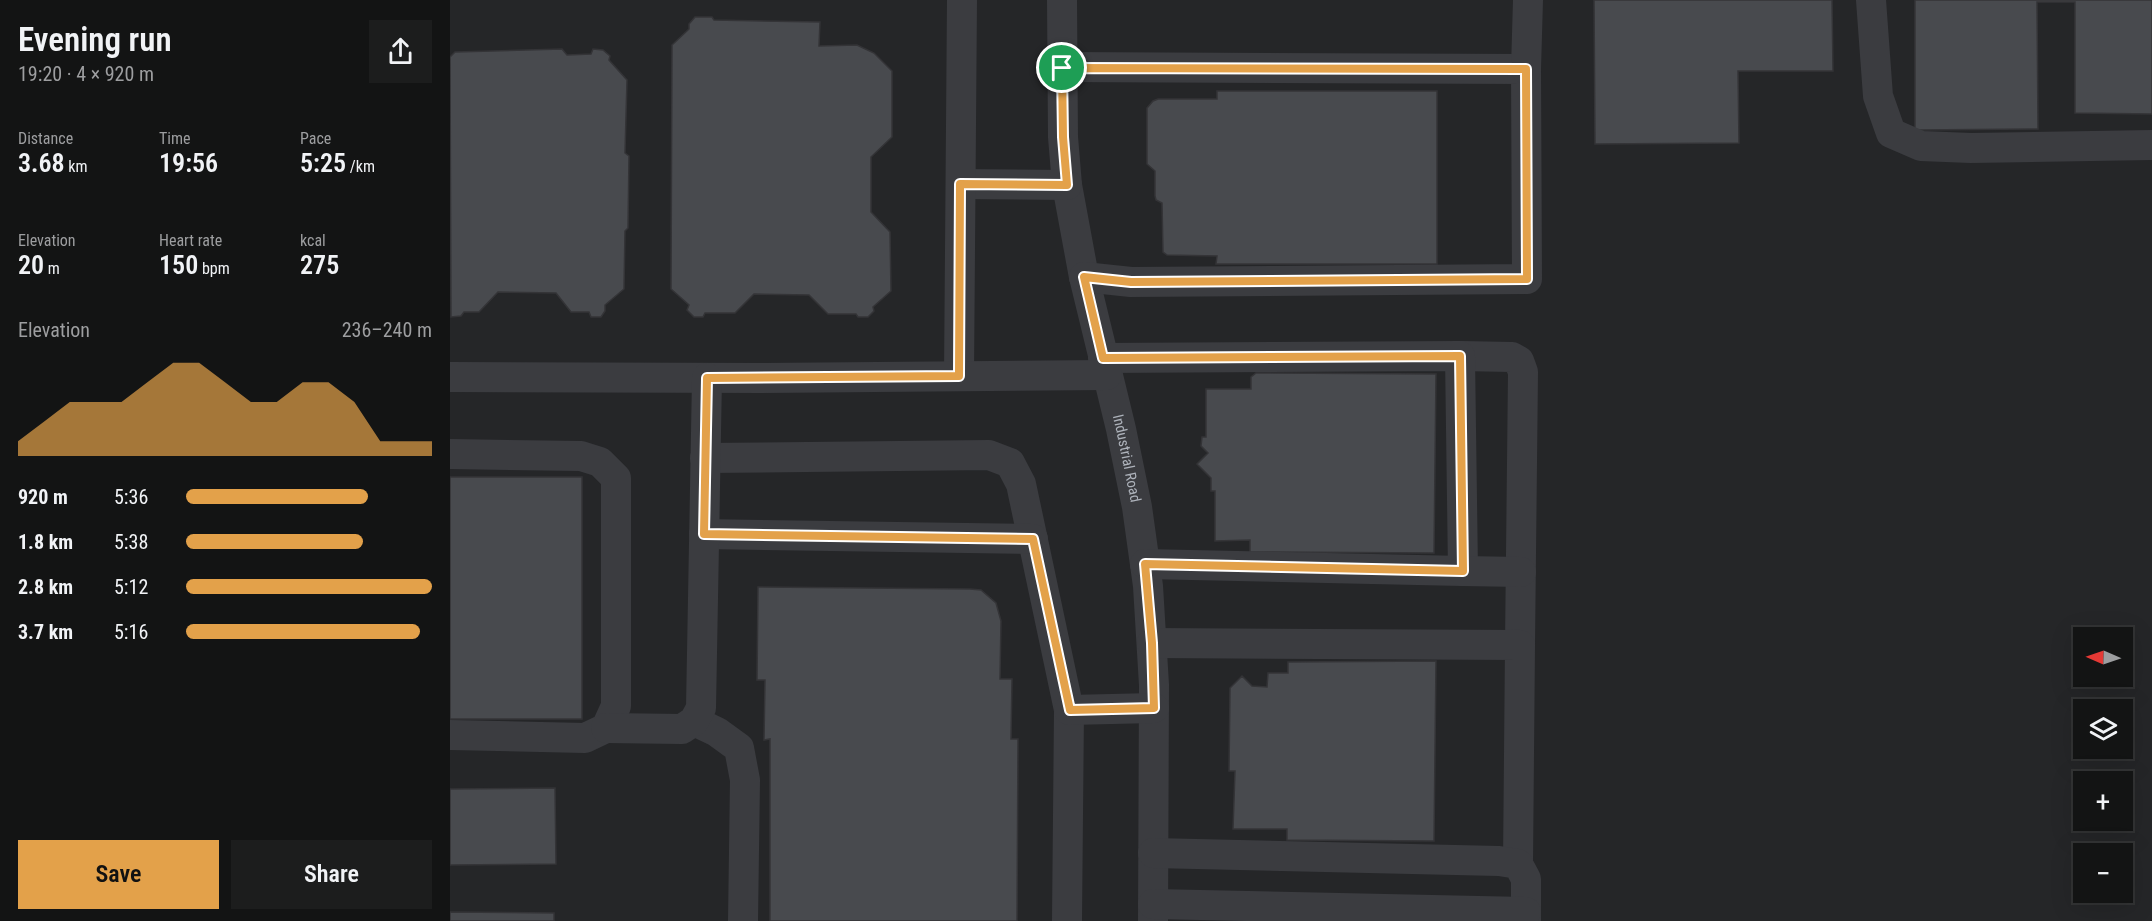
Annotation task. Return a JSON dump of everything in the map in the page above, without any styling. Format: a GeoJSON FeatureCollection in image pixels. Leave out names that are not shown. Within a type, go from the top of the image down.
{"type":"FeatureCollection","features":[{"type":"Feature","properties":{"kind":"street"},"geometry":{"type":"LineString","coordinates":[[959,376],[962,0]]}},
{"type":"Feature","properties":{"kind":"street","name":"Industrial Road"},"geometry":{"type":"LineString","coordinates":[[1062,0],[1063,137],[1067,185],[1084,277],[1121,429],[1137,507],[1145,564],[1152,643],[1154,708],[1153,913]]}},
{"type":"Feature","properties":{"kind":"street"},"geometry":{"type":"LineString","coordinates":[[1084,277],[1131,282],[1527,279],[1528,0]]}},
{"type":"Feature","properties":{"kind":"street"},"geometry":{"type":"LineString","coordinates":[[1871,0],[1878,96],[1891,134],[1921,146],[1971,148],[2152,146]]}},
{"type":"Feature","properties":{"kind":"street"},"geometry":{"type":"LineString","coordinates":[[1062,68],[1526,69]]}},
{"type":"Feature","properties":{"kind":"street"},"geometry":{"type":"LineString","coordinates":[[960,184],[1067,185]]}},
{"type":"Feature","properties":{"kind":"street"},"geometry":{"type":"LineString","coordinates":[[1460,356],[1463,571]]}},
{"type":"Feature","properties":{"kind":"street"},"geometry":{"type":"LineString","coordinates":[[450,377],[959,376],[1105,366],[1460,356],[1512,357],[1519,361],[1523,372],[1518,864],[1526,879],[1526,917],[1153,913]]}},
{"type":"Feature","properties":{"kind":"street"},"geometry":{"type":"LineString","coordinates":[[450,735],[585,738],[606,728],[682,729],[694,721],[701,708],[707,378]]}},
{"type":"Feature","properties":{"kind":"street"},"geometry":{"type":"LineString","coordinates":[[450,454],[580,456],[600,462],[616,478],[616,706],[606,728]]}},
{"type":"Feature","properties":{"kind":"street"},"geometry":{"type":"LineString","coordinates":[[705,458],[989,455],[1011,463],[1021,484],[1070,710],[1067,921]]}},
{"type":"Feature","properties":{"kind":"street"},"geometry":{"type":"LineString","coordinates":[[704,534],[1033,539]]}},
{"type":"Feature","properties":{"kind":"street"},"geometry":{"type":"LineString","coordinates":[[1145,564],[1521,572]]}},
{"type":"Feature","properties":{"kind":"street"},"geometry":{"type":"LineString","coordinates":[[1152,643],[1520,645]]}},
{"type":"Feature","properties":{"kind":"street"},"geometry":{"type":"LineString","coordinates":[[1070,710],[1154,708]]}},
{"type":"Feature","properties":{"kind":"street"},"geometry":{"type":"LineString","coordinates":[[694,721],[717,732],[739,748],[745,780],[743,921]]}},
{"type":"Feature","properties":{"kind":"street"},"geometry":{"type":"LineString","coordinates":[[1153,853],[1499,861],[1518,864]]}},
{"type":"Feature","properties":{"kind":"shaded area"},"geometry":{"type":"Polygon","coordinates":[[[450,0],[2152,0],[2152,921],[450,921],[450,0]]]}},
{"type":"Feature","properties":{"kind":"building"},"geometry":{"type":"Polygon","coordinates":[[[1594,0],[1832,0],[1833,71],[1738,71],[1739,143],[1595,144],[1594,0]]]}},
{"type":"Feature","properties":{"kind":"building"},"geometry":{"type":"Polygon","coordinates":[[[1915,0],[2152,0],[2152,114],[2075,113],[2075,2],[2037,2],[2038,129],[1915,130],[1915,0]]]}},
{"type":"Feature","properties":{"kind":"building"},"geometry":{"type":"Polygon","coordinates":[[[695,17],[712,17],[714,20],[820,22],[819,46],[857,45],[874,53],[892,71],[892,137],[871,157],[871,212],[890,232],[891,291],[873,307],[874,311],[868,317],[858,317],[856,314],[828,314],[809,295],[754,294],[735,313],[705,313],[703,317],[694,317],[687,310],[689,305],[671,289],[672,45],[689,29],[689,24],[695,17]]]}},
{"type":"Feature","properties":{"kind":"building"},"geometry":{"type":"Polygon","coordinates":[[[562,49],[567,55],[591,54],[593,49],[603,50],[627,80],[625,153],[629,156],[628,228],[625,231],[624,289],[605,305],[605,311],[601,317],[591,317],[589,312],[571,312],[556,293],[498,292],[479,312],[464,312],[461,316],[451,317],[450,57],[455,52],[562,49]]]}},
{"type":"Feature","properties":{"kind":"building"},"geometry":{"type":"Polygon","coordinates":[[[1217,91],[1437,91],[1437,264],[1216,264],[1217,256],[1167,255],[1163,252],[1162,203],[1156,200],[1155,196],[1155,171],[1147,164],[1147,108],[1158,99],[1217,99],[1217,91]]]}},
{"type":"Feature","properties":{"kind":"building"},"geometry":{"type":"Polygon","coordinates":[[[1256,373],[1436,374],[1434,553],[1250,552],[1250,540],[1215,541],[1215,491],[1211,491],[1211,478],[1197,464],[1208,453],[1201,446],[1202,437],[1206,437],[1206,389],[1251,389],[1251,377],[1256,373]]]}},
{"type":"Feature","properties":{"kind":"building"},"geometry":{"type":"Polygon","coordinates":[[[450,477],[582,477],[582,719],[450,719],[450,477]]]}},
{"type":"Feature","properties":{"kind":"building"},"geometry":{"type":"Polygon","coordinates":[[[758,587],[970,589],[981,590],[996,603],[1001,621],[1000,679],[1012,679],[1011,739],[1018,739],[1017,921],[770,921],[770,739],[764,740],[765,680],[757,680],[758,587]]]}},
{"type":"Feature","properties":{"kind":"building"},"geometry":{"type":"Polygon","coordinates":[[[1436,661],[1434,841],[1287,840],[1287,829],[1233,829],[1235,771],[1229,771],[1230,688],[1242,676],[1252,686],[1267,687],[1268,673],[1288,673],[1288,662],[1436,661]]]}},
{"type":"Feature","properties":{"kind":"building"},"geometry":{"type":"Polygon","coordinates":[[[555,788],[556,864],[450,865],[450,789],[555,788]]]}},
{"type":"Feature","properties":{"kind":"building"},"geometry":{"type":"Polygon","coordinates":[[[450,912],[554,913],[554,921],[450,921],[450,912]]]}},
{"type":"Feature","properties":{"kind":"route"},"geometry":{"type":"LineString","coordinates":[[1062,68],[1526,69],[1527,279],[1131,282],[1084,277],[1103,358],[1460,356],[1463,571],[1145,564],[1152,643],[1154,708],[1070,710],[1033,539],[704,534],[707,378],[959,376],[960,184],[1067,185],[1063,137],[1062,68]]}}]}
